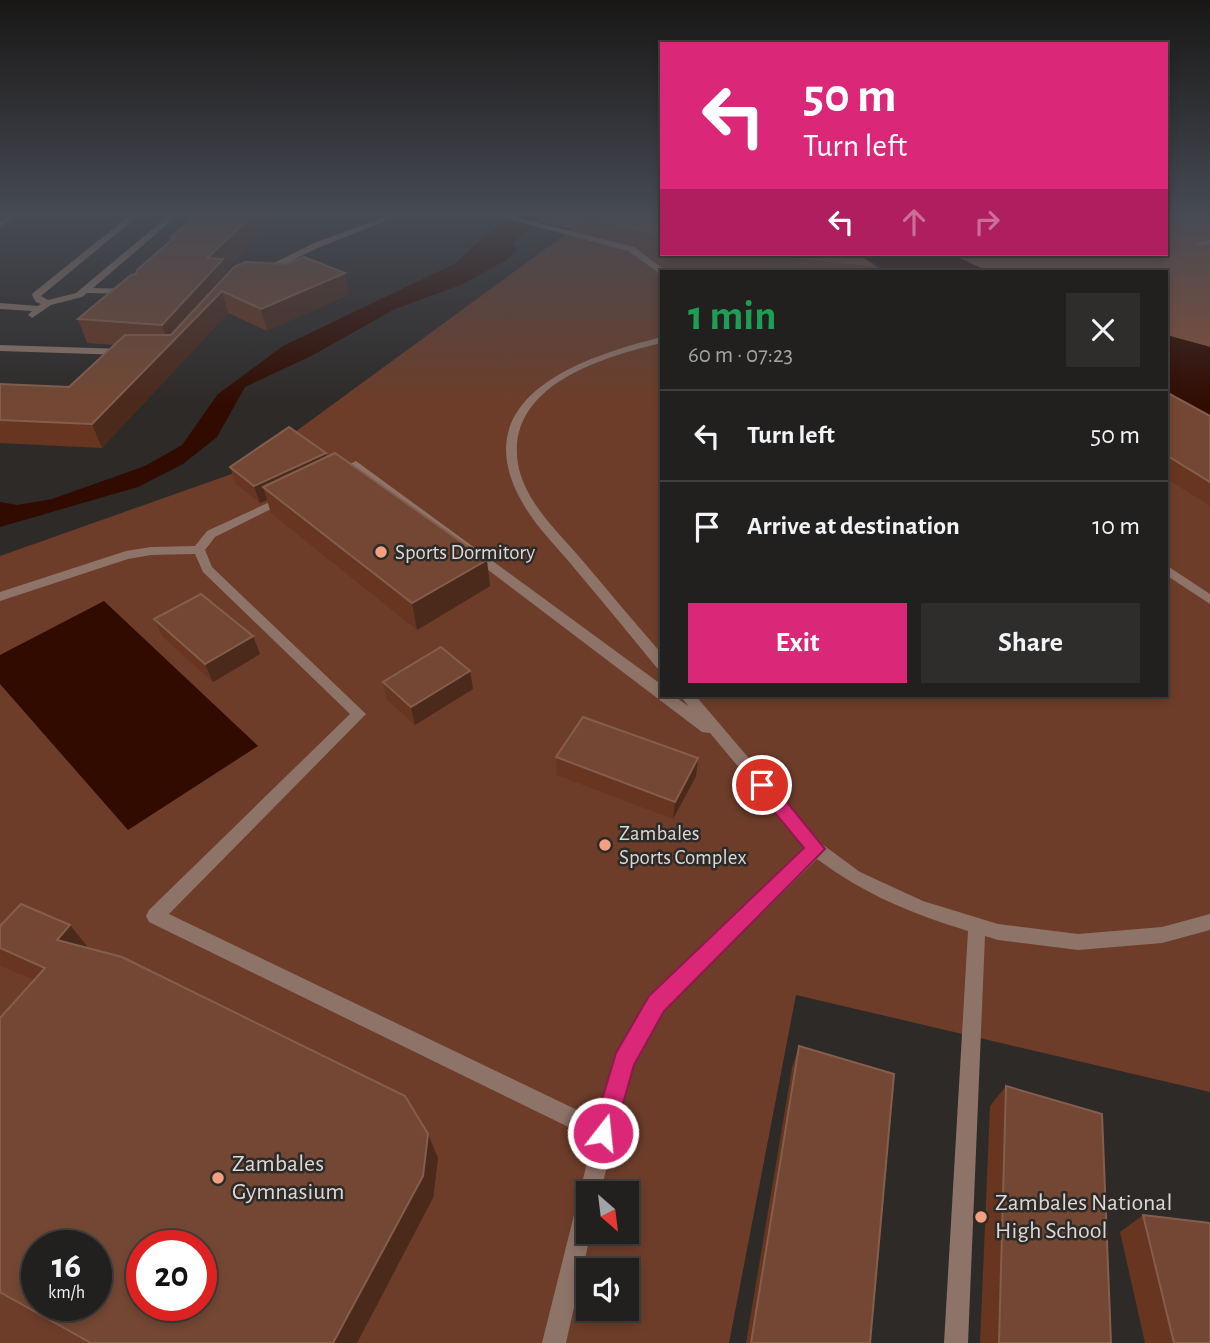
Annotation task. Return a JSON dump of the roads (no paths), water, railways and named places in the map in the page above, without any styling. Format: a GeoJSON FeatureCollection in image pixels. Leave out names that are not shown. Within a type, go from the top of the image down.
{"type":"FeatureCollection","features":[{"type":"Feature","properties":{"kind":"street"},"geometry":{"type":"LineString","coordinates":[[40,309],[36,295],[56,279]]}},
{"type":"Feature","properties":{"kind":"street"},"geometry":{"type":"LineString","coordinates":[[0,306],[40,309],[85,290],[99,279]]}},
{"type":"Feature","properties":{"kind":"street"},"geometry":{"type":"LineString","coordinates":[[85,290],[139,293]]}},
{"type":"Feature","properties":{"kind":"street"},"geometry":{"type":"LineString","coordinates":[[660,341],[586,361],[543,388],[520,417],[510,457],[515,481],[530,506],[660,662]]}},
{"type":"Feature","properties":{"kind":"street"},"geometry":{"type":"LineString","coordinates":[[0,342],[134,352]]}},
{"type":"Feature","properties":{"kind":"street"},"geometry":{"type":"LineString","coordinates":[[320,481],[356,464],[660,692]]}},
{"type":"Feature","properties":{"kind":"street"},"geometry":{"type":"LineString","coordinates":[[199,551],[211,534],[296,493]]}},
{"type":"Feature","properties":{"kind":"street"},"geometry":{"type":"LineString","coordinates":[[0,597],[126,555],[151,551],[199,551]]}},
{"type":"Feature","properties":{"kind":"street"},"geometry":{"type":"LineString","coordinates":[[199,551],[206,569],[359,714],[155,916],[603,1133]]}},
{"type":"Feature","properties":{"kind":"street"},"geometry":{"type":"LineString","coordinates":[[1168,570],[1210,600]]}},
{"type":"Feature","properties":{"kind":"street"},"geometry":{"type":"LineString","coordinates":[[666,697],[727,743]]}},
{"type":"Feature","properties":{"kind":"street"},"geometry":{"type":"LineString","coordinates":[[689,697],[816,849],[854,877],[919,908],[998,932],[1078,942],[1162,935],[1210,922]]}},
{"type":"Feature","properties":{"kind":"street"},"geometry":{"type":"LineString","coordinates":[[592,1181],[624,1061],[657,1003],[816,849]]}},
{"type":"Feature","properties":{"kind":"street"},"geometry":{"type":"LineString","coordinates":[[956,1343],[977,926]]}},
{"type":"Feature","properties":{"kind":"street"},"geometry":{"type":"LineString","coordinates":[[554,1343],[577,1244]]}},
{"type":"Feature","properties":{"kind":"place","name":"Sports Dormitory"},"geometry":{"type":"Point","coordinates":[381,552]}},
{"type":"Feature","properties":{"kind":"place","name":"Zambales Sports Complex"},"geometry":{"type":"Point","coordinates":[605,845]}},
{"type":"Feature","properties":{"kind":"place","name":"Zambales Gymnasium"},"geometry":{"type":"Point","coordinates":[218,1178]}},
{"type":"Feature","properties":{"kind":"place","name":"Zambales National High School"},"geometry":{"type":"Point","coordinates":[981,1217]}}]}
